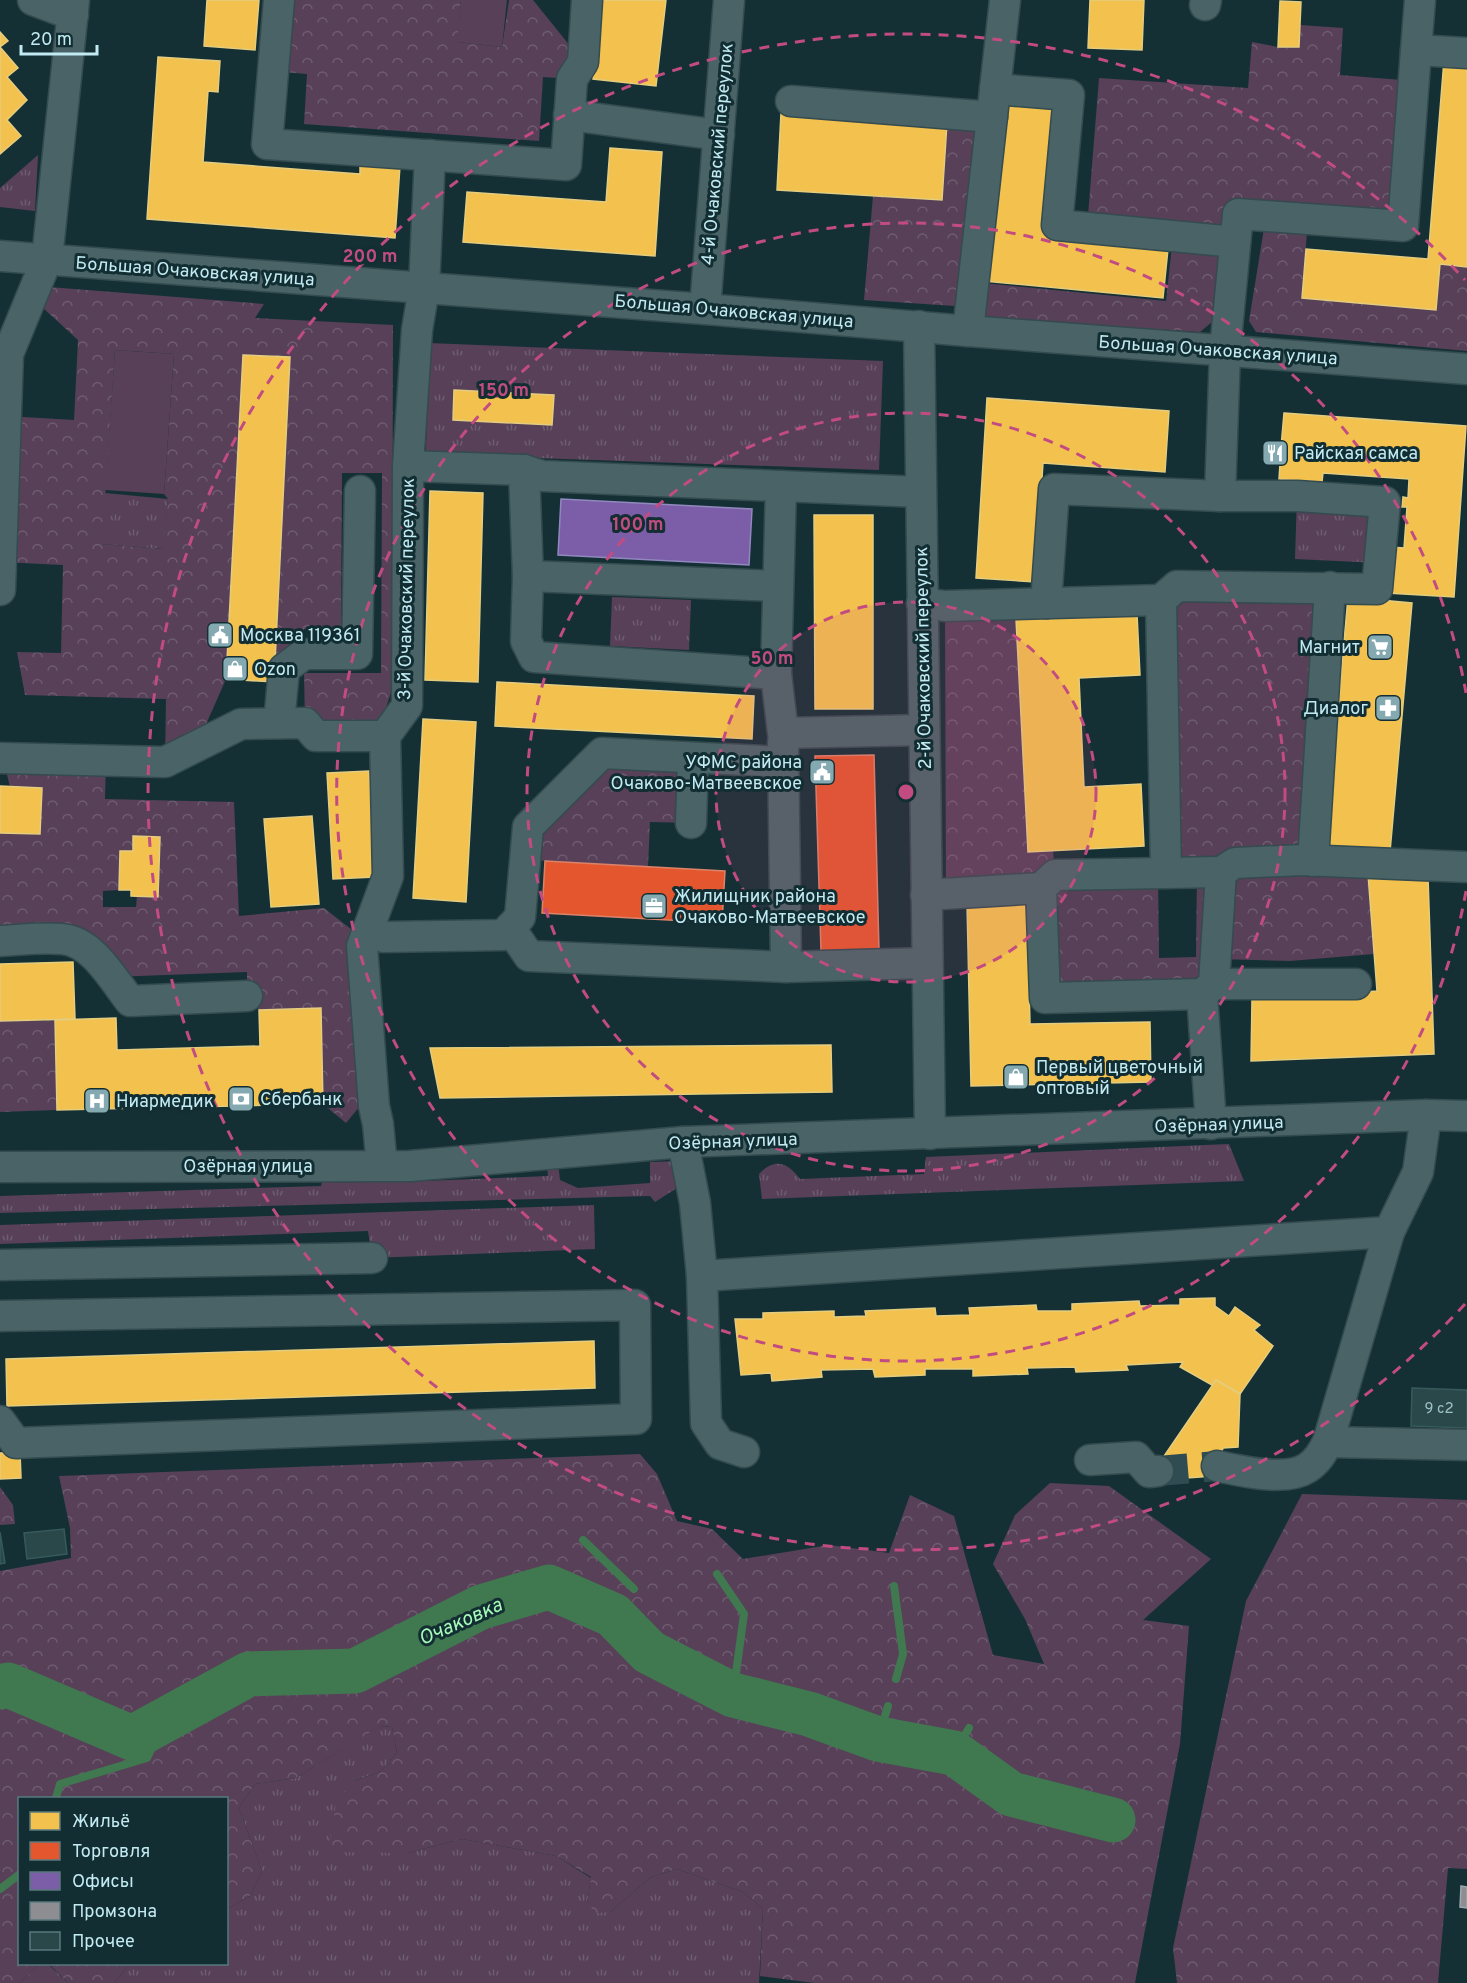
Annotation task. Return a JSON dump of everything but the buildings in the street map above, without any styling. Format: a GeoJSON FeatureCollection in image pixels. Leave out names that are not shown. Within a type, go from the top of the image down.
{"type":"FeatureCollection","features":[{"type":"Feature","properties":{"kind":"street"},"geometry":{"type":"LineString","coordinates":[[0,590],[8,354],[46,259],[73,8],[33,0]]}},
{"type":"Feature","properties":{"kind":"street"},"geometry":{"type":"LineString","coordinates":[[279,0],[267,144],[566,165],[572,79],[583,62],[587,0]]}},
{"type":"Feature","properties":{"kind":"street","name":"4-й Очаковский переулок"},"geometry":{"type":"LineString","coordinates":[[705,309],[729,0]]}},
{"type":"Feature","properties":{"kind":"street"},"geometry":{"type":"LineString","coordinates":[[968,331],[1005,0]]}},
{"type":"Feature","properties":{"kind":"street"},"geometry":{"type":"LineString","coordinates":[[1220,496],[1225,350],[1238,213],[1403,226],[1420,0]]}},
{"type":"Feature","properties":{"kind":"street"},"geometry":{"type":"LineString","coordinates":[[1416,50],[1467,53]]}},
{"type":"Feature","properties":{"kind":"street"},"geometry":{"type":"LineString","coordinates":[[791,101],[994,103],[1069,95],[1057,225],[1235,242]]}},
{"type":"Feature","properties":{"kind":"street"},"geometry":{"type":"LineString","coordinates":[[569,116],[719,135]]}},
{"type":"Feature","properties":{"kind":"street","name":"3-й Очаковский переулок"},"geometry":{"type":"LineString","coordinates":[[385,736],[407,706],[408,466],[417,330],[424,288],[430,155]]}},
{"type":"Feature","properties":{"kind":"street","name":"Большая Очаковская улица"},"geometry":{"type":"LineString","coordinates":[[0,256],[1467,369]]}},
{"type":"Feature","properties":{"kind":"street","name":"2-й Очаковский переулок"},"geometry":{"type":"LineString","coordinates":[[919,326],[930,1134]]}},
{"type":"Feature","properties":{"kind":"street"},"geometry":{"type":"LineString","coordinates":[[408,466],[524,470],[542,476],[921,492]]}},
{"type":"Feature","properties":{"kind":"street"},"geometry":{"type":"LineString","coordinates":[[524,470],[528,576],[526,641],[534,657],[776,674]]}},
{"type":"Feature","properties":{"kind":"street"},"geometry":{"type":"LineString","coordinates":[[781,486],[776,674],[783,733],[786,967]]}},
{"type":"Feature","properties":{"kind":"street"},"geometry":{"type":"LineString","coordinates":[[922,603],[945,606],[1161,600],[1177,586],[1377,589],[1385,502],[1297,496],[1220,496],[1054,489],[1046,603]]}},
{"type":"Feature","properties":{"kind":"street"},"geometry":{"type":"LineString","coordinates":[[279,723],[284,669],[304,654],[357,654],[360,491]]}},
{"type":"Feature","properties":{"kind":"street"},"geometry":{"type":"LineString","coordinates":[[528,576],[777,586]]}},
{"type":"Feature","properties":{"kind":"street"},"geometry":{"type":"LineString","coordinates":[[1313,861],[1330,587]]}},
{"type":"Feature","properties":{"kind":"street"},"geometry":{"type":"LineString","coordinates":[[1161,600],[1166,873]]}},
{"type":"Feature","properties":{"kind":"street"},"geometry":{"type":"LineString","coordinates":[[0,758],[165,762],[241,724],[305,723],[316,736],[385,736],[388,876],[363,946],[374,1106],[382,1166]]}},
{"type":"Feature","properties":{"kind":"street"},"geometry":{"type":"LineString","coordinates":[[783,733],[924,729]]}},
{"type":"Feature","properties":{"kind":"street"},"geometry":{"type":"LineString","coordinates":[[368,930],[383,937],[504,935],[520,917],[528,827],[602,753],[783,762]]}},
{"type":"Feature","properties":{"kind":"street"},"geometry":{"type":"LineString","coordinates":[[691,823],[693,758]]}},
{"type":"Feature","properties":{"kind":"street"},"geometry":{"type":"LineString","coordinates":[[926,895],[1041,888],[1054,875],[1221,872],[1235,863],[1313,861],[1467,867]]}},
{"type":"Feature","properties":{"kind":"street"},"geometry":{"type":"LineString","coordinates":[[1211,1124],[1208,989],[1221,872]]}},
{"type":"Feature","properties":{"kind":"street"},"geometry":{"type":"LineString","coordinates":[[1041,888],[1045,998],[1356,984]]}},
{"type":"Feature","properties":{"kind":"street"},"geometry":{"type":"LineString","coordinates":[[510,928],[530,956],[786,967],[926,963]]}},
{"type":"Feature","properties":{"kind":"street"},"geometry":{"type":"LineString","coordinates":[[0,941],[64,939],[82,946],[94,957],[130,1001],[248,996]]}},
{"type":"Feature","properties":{"kind":"street"},"geometry":{"type":"LineString","coordinates":[[1217,1467],[1257,1473],[1293,1474],[1306,1469],[1319,1458],[1328,1442],[1389,1232],[1418,1172],[1426,1115]]}},
{"type":"Feature","properties":{"kind":"street","name":"Озёрная улица"},"geometry":{"type":"LineString","coordinates":[[0,1167],[410,1166],[683,1142],[1426,1115],[1467,1116]]}},
{"type":"Feature","properties":{"kind":"street"},"geometry":{"type":"LineString","coordinates":[[683,1142],[695,1203],[702,1276],[706,1423],[720,1444],[744,1452]]}},
{"type":"Feature","properties":{"kind":"street"},"geometry":{"type":"LineString","coordinates":[[702,1276],[1389,1232]]}},
{"type":"Feature","properties":{"kind":"street"},"geometry":{"type":"LineString","coordinates":[[0,1265],[372,1257]]}},
{"type":"Feature","properties":{"kind":"street"},"geometry":{"type":"LineString","coordinates":[[0,1316],[635,1305],[636,1419],[16,1443],[0,1422]]}},
{"type":"Feature","properties":{"kind":"street"},"geometry":{"type":"LineString","coordinates":[[1328,1442],[1467,1445]]}},
{"type":"Feature","properties":{"kind":"street"},"geometry":{"type":"LineString","coordinates":[[1090,1461],[1136,1457],[1149,1472],[1158,1471]]}},
{"type":"Feature","properties":{"kind":"green space"},"geometry":{"type":"Polygon","coordinates":[[[279,0],[461,0],[458,42],[502,47],[509,0],[533,0],[583,62],[572,79],[543,77],[539,141],[304,124],[307,74],[272,71],[279,0]]]}},
{"type":"Feature","properties":{"kind":"green space"},"geometry":{"type":"Polygon","coordinates":[[[461,0],[507,0],[502,47],[457,42],[461,0]]]}},
{"type":"Feature","properties":{"kind":"green space"},"geometry":{"type":"Polygon","coordinates":[[[1300,25],[1343,28],[1340,75],[1414,81],[1403,226],[1308,219],[1302,298],[1436,310],[1440,264],[1467,267],[1467,351],[1256,332],[1249,321],[1266,216],[1238,214],[1218,317],[1200,332],[984,318],[970,307],[864,300],[873,196],[942,200],[947,123],[992,117],[973,282],[1166,301],[1173,236],[1087,228],[1099,78],[1248,88],[1252,42],[1278,47],[1299,47],[1300,25]]]}},
{"type":"Feature","properties":{"kind":"green space"},"geometry":{"type":"Polygon","coordinates":[[[38,155],[35,211],[0,207],[0,188],[38,155]]]}},
{"type":"Feature","properties":{"kind":"green space"},"geometry":{"type":"Polygon","coordinates":[[[36,286],[264,304],[255,318],[393,325],[392,689],[377,736],[305,723],[304,673],[381,673],[382,473],[342,473],[341,629],[304,629],[304,654],[274,668],[290,357],[243,355],[226,679],[196,747],[165,762],[166,699],[25,695],[17,652],[61,653],[63,565],[1,562],[6,416],[74,420],[78,340],[31,297],[36,286]],[[115,350],[102,544],[163,549],[168,499],[164,494],[174,354],[115,350]]]}},
{"type":"Feature","properties":{"kind":"green space"},"geometry":{"type":"Polygon","coordinates":[[[428,343],[883,361],[879,470],[426,454],[428,343]]]}},
{"type":"Feature","properties":{"kind":"green space"},"geometry":{"type":"Polygon","coordinates":[[[115,350],[174,354],[164,494],[105,490],[115,350]]]}},
{"type":"Feature","properties":{"kind":"green space"},"geometry":{"type":"Polygon","coordinates":[[[105,493],[168,499],[164,549],[101,544],[105,493]]]}},
{"type":"Feature","properties":{"kind":"green space"},"geometry":{"type":"Polygon","coordinates":[[[1297,496],[1385,502],[1379,563],[1295,559],[1297,496]]]}},
{"type":"Feature","properties":{"kind":"green space"},"geometry":{"type":"Polygon","coordinates":[[[1324,587],[1302,860],[1368,874],[1374,954],[1290,961],[1216,959],[1214,984],[1045,998],[1041,889],[946,894],[945,606],[1016,604],[1028,852],[1053,851],[1055,874],[1158,873],[1159,958],[1196,957],[1197,872],[1166,873],[1161,600],[1324,587]]]}},
{"type":"Feature","properties":{"kind":"green space"},"geometry":{"type":"Polygon","coordinates":[[[612,597],[691,600],[689,650],[610,646],[612,597]]]}},
{"type":"Feature","properties":{"kind":"green space"},"geometry":{"type":"Polygon","coordinates":[[[602,753],[693,758],[691,823],[650,822],[648,867],[525,858],[528,827],[602,753]]]}},
{"type":"Feature","properties":{"kind":"green space"},"geometry":{"type":"Polygon","coordinates":[[[3,758],[106,760],[105,799],[234,802],[239,916],[324,908],[365,940],[360,1106],[346,1123],[323,1104],[321,1009],[259,1010],[247,996],[247,972],[111,977],[94,957],[0,941],[0,833],[40,834],[42,789],[10,787],[3,758]],[[133,836],[133,851],[120,851],[119,890],[103,891],[103,907],[136,907],[137,896],[158,897],[133,836]]]}},
{"type":"Feature","properties":{"kind":"green space"},"geometry":{"type":"Polygon","coordinates":[[[55,1020],[57,1110],[0,1112],[0,1021],[55,1020]]]}},
{"type":"Feature","properties":{"kind":"green space"},"geometry":{"type":"Polygon","coordinates":[[[1229,1144],[1244,1181],[762,1199],[759,1174],[770,1165],[781,1164],[791,1169],[800,1179],[924,1174],[926,1157],[1229,1144]]]}},
{"type":"Feature","properties":{"kind":"green space"},"geometry":{"type":"Polygon","coordinates":[[[685,1161],[688,1181],[655,1202],[650,1196],[0,1213],[0,1196],[321,1186],[324,1173],[421,1171],[426,1181],[548,1176],[547,1165],[558,1162],[560,1180],[578,1188],[650,1183],[650,1162],[685,1161]]]}},
{"type":"Feature","properties":{"kind":"green space"},"geometry":{"type":"Polygon","coordinates":[[[594,1205],[595,1249],[372,1258],[368,1231],[0,1244],[0,1225],[594,1205]]]}},
{"type":"Feature","properties":{"kind":"green space"},"geometry":{"type":"Polygon","coordinates":[[[640,1454],[657,1474],[677,1521],[712,1529],[743,1559],[829,1545],[889,1553],[910,1495],[954,1516],[993,1655],[1044,1664],[1025,1619],[993,1564],[1015,1515],[1050,1483],[1109,1486],[1211,1559],[1143,1620],[1189,1626],[1180,1744],[1135,1983],[814,1983],[760,1976],[763,1909],[743,1892],[677,1869],[651,1877],[610,1912],[596,1913],[587,1903],[591,1877],[556,1856],[462,1839],[407,1853],[338,1852],[330,1843],[336,1803],[354,1781],[380,1772],[397,1753],[392,1727],[380,1726],[296,1778],[255,1784],[239,1808],[262,1871],[250,1896],[228,1908],[228,1797],[18,1797],[18,1965],[38,1965],[20,1983],[0,1983],[0,1571],[71,1558],[70,1528],[59,1476],[640,1454]]]}},
{"type":"Feature","properties":{"kind":"green space"},"geometry":{"type":"Polygon","coordinates":[[[0,1487],[13,1505],[15,1524],[0,1525],[0,1487]]]}},
{"type":"Feature","properties":{"kind":"green space"},"geometry":{"type":"Polygon","coordinates":[[[1302,1494],[1467,1500],[1467,1869],[1448,1868],[1438,1983],[1177,1983],[1173,1948],[1246,1601],[1302,1494]]]}},
{"type":"Feature","properties":{"kind":"green space"},"geometry":{"type":"Polygon","coordinates":[[[379,1726],[392,1727],[397,1753],[380,1772],[354,1781],[407,1853],[462,1839],[556,1856],[591,1878],[587,1903],[610,1912],[651,1877],[677,1869],[743,1892],[763,1909],[759,1983],[114,1983],[129,1965],[228,1965],[228,1908],[250,1896],[262,1871],[239,1808],[255,1784],[296,1778],[379,1726]]]}},
{"type":"Feature","properties":{"kind":"green space"},"geometry":{"type":"Polygon","coordinates":[[[38,1965],[49,1965],[68,1983],[20,1983],[38,1965]]]}},
{"type":"Feature","properties":{"kind":"green space"},"geometry":{"type":"Polygon","coordinates":[[[50,1965],[129,1965],[114,1983],[68,1983],[50,1965]]]}},
{"type":"Feature","properties":{"kind":"waterway"},"geometry":{"type":"LineString","coordinates":[[583,1540],[634,1589]]}},
{"type":"Feature","properties":{"kind":"waterway"},"geometry":{"type":"LineString","coordinates":[[717,1574],[744,1614],[733,1695]]}},
{"type":"Feature","properties":{"kind":"waterway"},"geometry":{"type":"LineString","coordinates":[[894,1586],[903,1654],[896,1679]]}},
{"type":"Feature","properties":{"kind":"waterway","name":"Очаковка"},"geometry":{"type":"LineString","coordinates":[[0,1687],[8,1685],[132,1738],[249,1674],[355,1671],[481,1607],[549,1587],[613,1615],[649,1652],[733,1695],[809,1714],[878,1739],[954,1753],[1011,1794],[1113,1820]]}},
{"type":"Feature","properties":{"kind":"waterway"},"geometry":{"type":"LineString","coordinates":[[878,1739],[888,1706]]}},
{"type":"Feature","properties":{"kind":"waterway"},"geometry":{"type":"LineString","coordinates":[[56,1797],[60,1784],[147,1758],[165,1720]]}},
{"type":"Feature","properties":{"kind":"waterway"},"geometry":{"type":"LineString","coordinates":[[954,1753],[969,1728]]}},
{"type":"Feature","properties":{"kind":"waterway"},"geometry":{"type":"LineString","coordinates":[[0,1889],[18,1876]]}},
{"type":"Feature","properties":{"kind":"tunnel"},"geometry":{"type":"LineString","coordinates":[[1158,1471],[1217,1466]]}},
{"type":"Feature","properties":{"kind":"place","name":"Райская самса"},"geometry":{"type":"Point","coordinates":[1275,453]}},
{"type":"Feature","properties":{"kind":"place","name":"Москва 119361"},"geometry":{"type":"Point","coordinates":[220,635]}},
{"type":"Feature","properties":{"kind":"place","name":"Магнит"},"geometry":{"type":"Point","coordinates":[1380,647]}},
{"type":"Feature","properties":{"kind":"place","name":"Ozon"},"geometry":{"type":"Point","coordinates":[235,669]}},
{"type":"Feature","properties":{"kind":"place","name":"Диалог"},"geometry":{"type":"Point","coordinates":[1388,708]}},
{"type":"Feature","properties":{"kind":"place","name":"УФМС района Очаково-Матвеевское"},"geometry":{"type":"Point","coordinates":[822,772]}},
{"type":"Feature","properties":{"kind":"place","name":"Жилищник района Очаково-Матвеевское"},"geometry":{"type":"Point","coordinates":[654,906]}},
{"type":"Feature","properties":{"kind":"place","name":"Первый цветочный оптовый"},"geometry":{"type":"Point","coordinates":[1016,1077]}},
{"type":"Feature","properties":{"kind":"place","name":"Сбербанк"},"geometry":{"type":"Point","coordinates":[241,1099]}},
{"type":"Feature","properties":{"kind":"place","name":"Ниармедик"},"geometry":{"type":"Point","coordinates":[97,1101]}}]}
